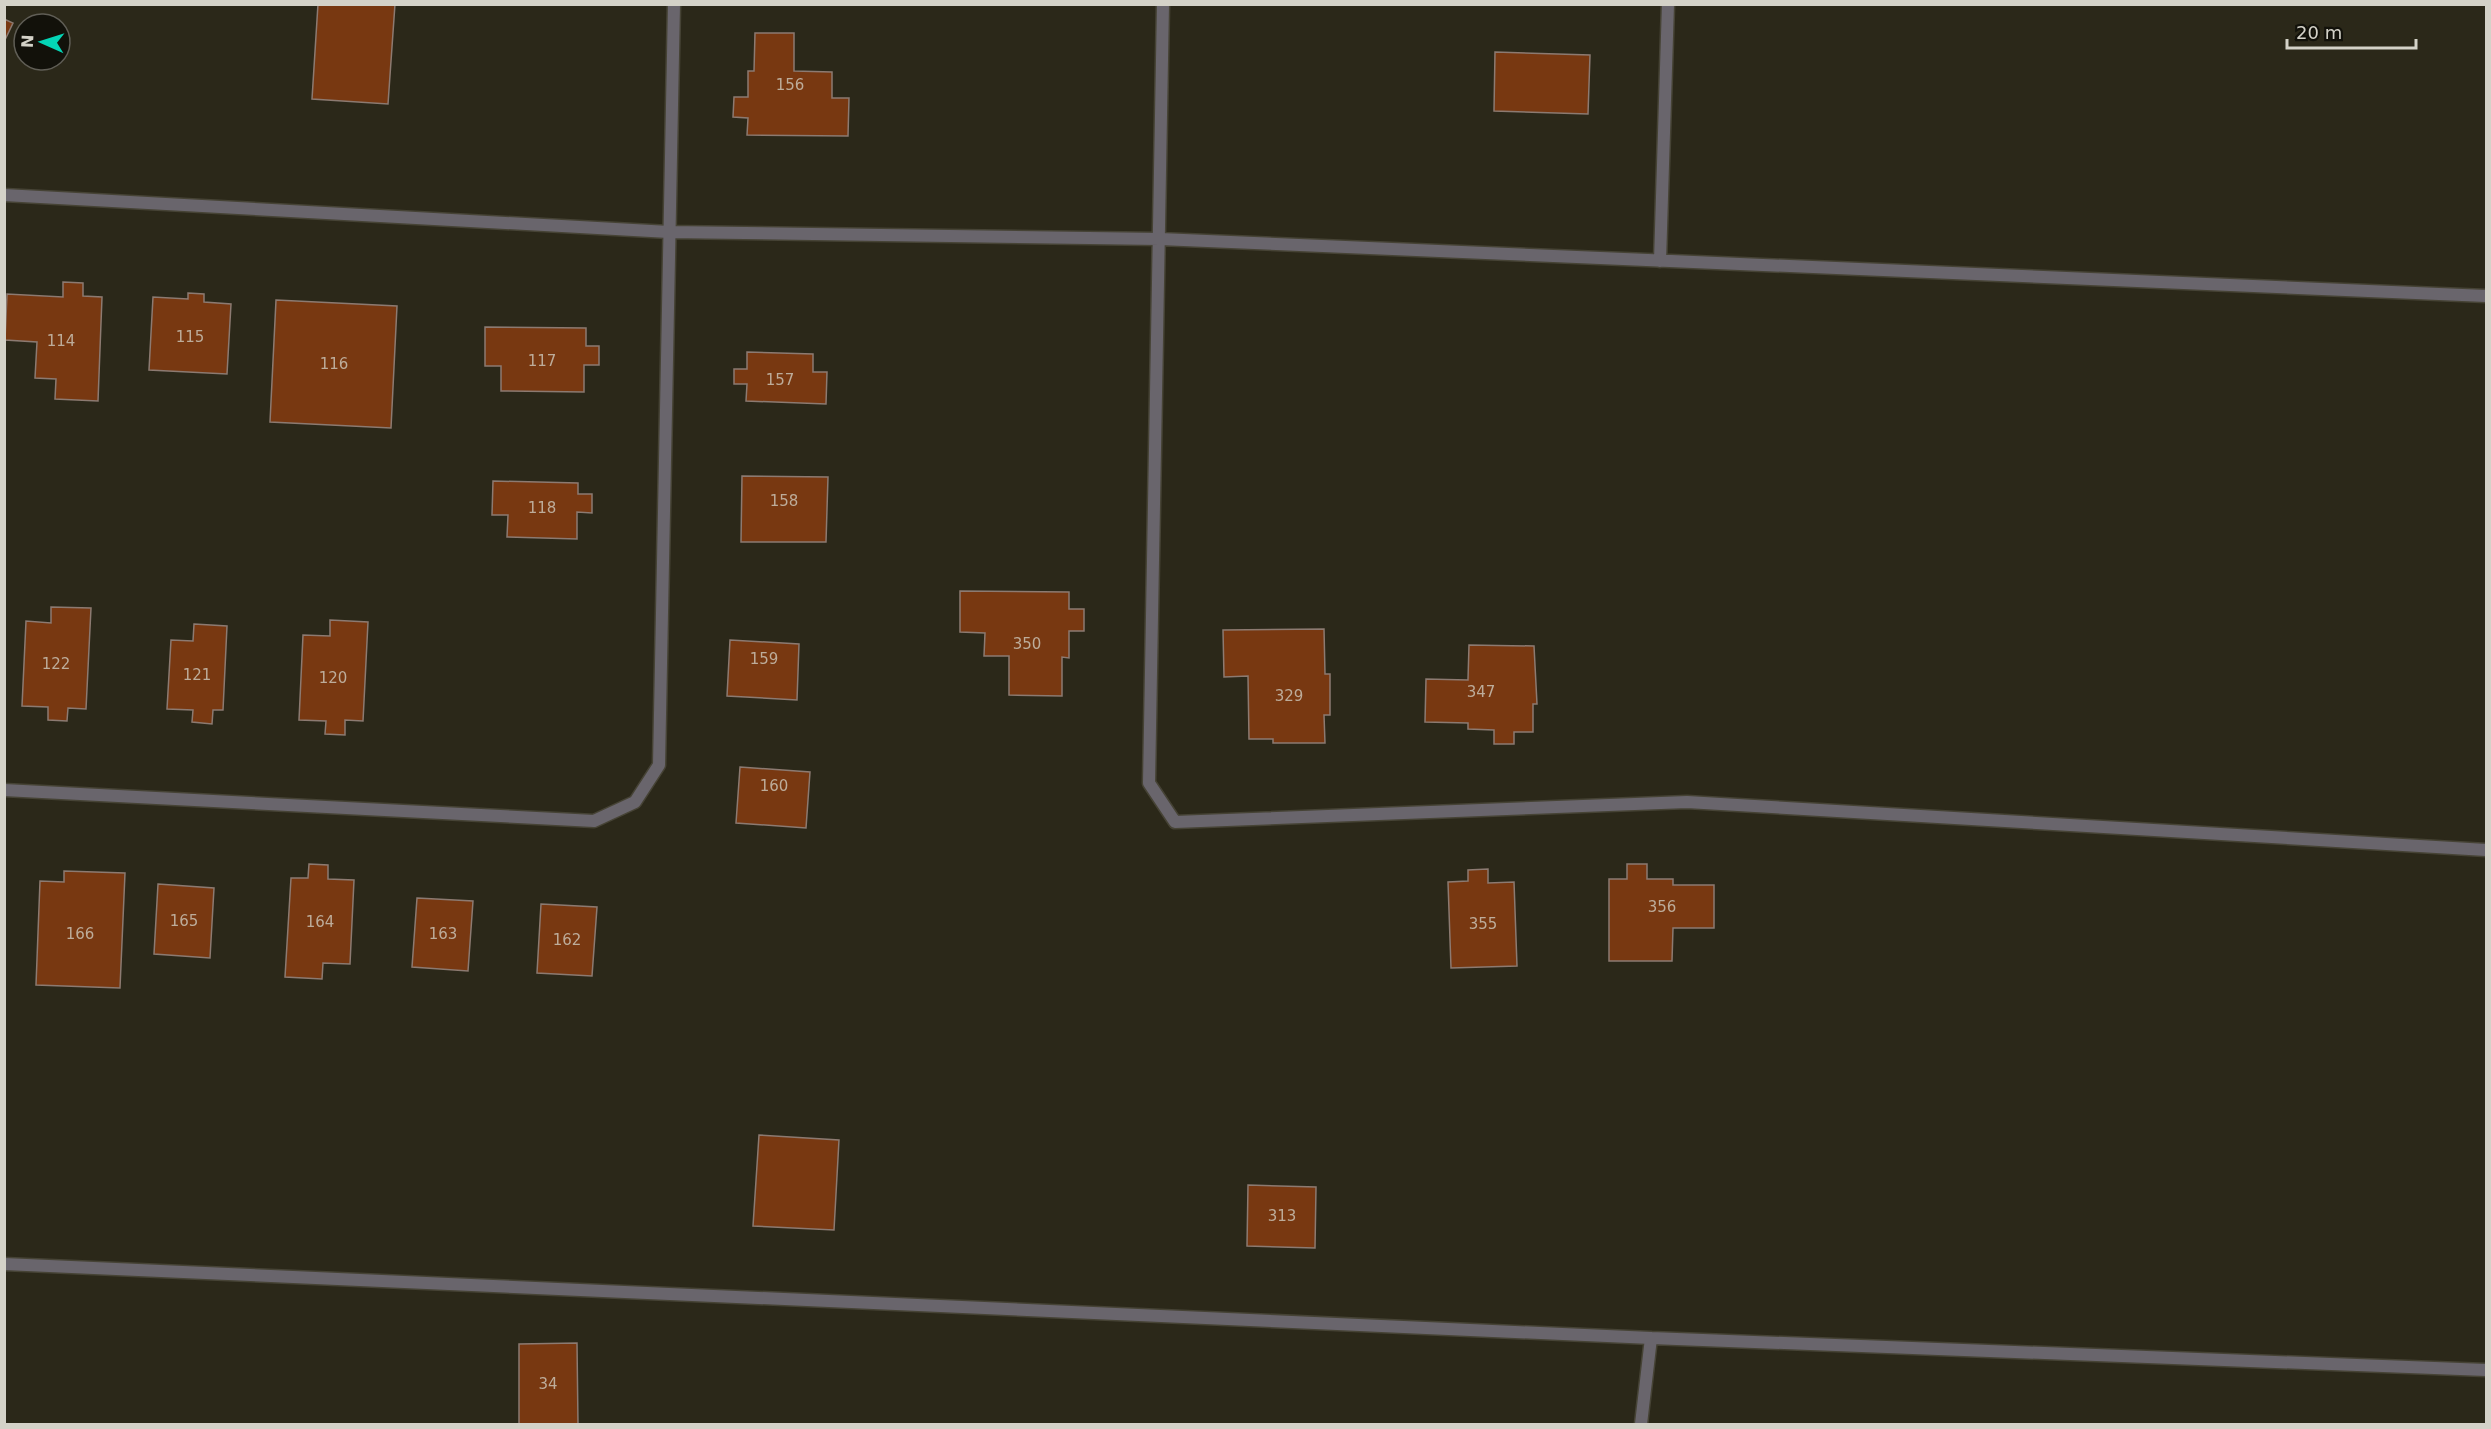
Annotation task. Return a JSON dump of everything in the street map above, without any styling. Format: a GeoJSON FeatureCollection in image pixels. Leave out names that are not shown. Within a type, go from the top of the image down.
{"type":"FeatureCollection","features":[{"type":"Feature","properties":{"kind":"lane"},"geometry":{"type":"LineString","coordinates":[[4,790],[594,821],[635,802],[659,765],[674,4]]}},
{"type":"Feature","properties":{"kind":"lane"},"geometry":{"type":"LineString","coordinates":[[1163,4],[1149,783],[1175,822],[1687,802],[2487,850]]}},
{"type":"Feature","properties":{"kind":"lane"},"geometry":{"type":"LineString","coordinates":[[1660,261],[1668,4]]}},
{"type":"Feature","properties":{"kind":"lane"},"geometry":{"type":"LineString","coordinates":[[4,195],[669,232],[1160,239],[2487,296]]}},
{"type":"Feature","properties":{"kind":"lane"},"geometry":{"type":"LineString","coordinates":[[4,1264],[1651,1338],[2487,1370]]}},
{"type":"Feature","properties":{"kind":"lane"},"geometry":{"type":"LineString","coordinates":[[1641,1425],[1651,1338]]}},
{"type":"Feature","properties":{"kind":"building"},"geometry":{"type":"Polygon","coordinates":[[[318,4],[395,4],[388,104],[312,99],[318,4]]]}},
{"type":"Feature","properties":{"kind":"building"},"geometry":{"type":"Polygon","coordinates":[[[4,19],[12,23],[12,25],[4,42],[4,19]]]}},
{"type":"Feature","properties":{"kind":"building"},"geometry":{"type":"Polygon","coordinates":[[[755,33],[794,33],[794,71],[832,72],[832,98],[849,98],[848,136],[747,135],[748,118],[733,117],[734,97],[748,97],[748,71],[754,71],[755,33]]]}},
{"type":"Feature","properties":{"kind":"building"},"geometry":{"type":"Polygon","coordinates":[[[1495,52],[1590,55],[1588,114],[1494,111],[1495,52]]]}},
{"type":"Feature","properties":{"kind":"building"},"geometry":{"type":"Polygon","coordinates":[[[63,282],[83,283],[83,296],[102,297],[98,401],[55,399],[56,379],[35,378],[37,342],[5,340],[7,294],[63,297],[63,282]]]}},
{"type":"Feature","properties":{"kind":"building"},"geometry":{"type":"Polygon","coordinates":[[[188,293],[204,294],[204,302],[231,304],[227,374],[149,370],[153,297],[188,299],[188,293]]]}},
{"type":"Feature","properties":{"kind":"building"},"geometry":{"type":"Polygon","coordinates":[[[276,300],[397,306],[391,428],[270,422],[276,300]]]}},
{"type":"Feature","properties":{"kind":"building"},"geometry":{"type":"Polygon","coordinates":[[[485,327],[586,328],[586,346],[599,346],[599,365],[584,365],[584,392],[501,391],[501,366],[485,366],[485,327]]]}},
{"type":"Feature","properties":{"kind":"building"},"geometry":{"type":"Polygon","coordinates":[[[747,352],[813,354],[813,372],[827,372],[826,404],[746,401],[747,384],[734,384],[734,369],[747,369],[747,352]]]}},
{"type":"Feature","properties":{"kind":"building"},"geometry":{"type":"Polygon","coordinates":[[[742,476],[828,477],[826,542],[741,542],[742,476]]]}},
{"type":"Feature","properties":{"kind":"building"},"geometry":{"type":"Polygon","coordinates":[[[493,481],[578,483],[578,494],[592,494],[592,513],[577,512],[577,539],[507,537],[508,515],[492,515],[493,481]]]}},
{"type":"Feature","properties":{"kind":"building"},"geometry":{"type":"Polygon","coordinates":[[[960,591],[1069,592],[1069,609],[1084,609],[1084,631],[1069,631],[1069,658],[1062,657],[1062,696],[1009,695],[1009,656],[984,656],[985,633],[960,632],[960,591]]]}},
{"type":"Feature","properties":{"kind":"building"},"geometry":{"type":"Polygon","coordinates":[[[51,607],[91,608],[86,709],[68,708],[67,721],[48,720],[48,707],[22,706],[26,621],[51,623],[51,607]]]}},
{"type":"Feature","properties":{"kind":"building"},"geometry":{"type":"Polygon","coordinates":[[[330,620],[368,622],[363,721],[345,720],[345,735],[325,734],[326,721],[299,720],[303,635],[330,636],[330,620]]]}},
{"type":"Feature","properties":{"kind":"building"},"geometry":{"type":"Polygon","coordinates":[[[194,624],[227,626],[223,710],[213,710],[212,724],[192,722],[193,710],[167,709],[171,640],[193,641],[194,624]]]}},
{"type":"Feature","properties":{"kind":"building"},"geometry":{"type":"Polygon","coordinates":[[[1324,629],[1325,674],[1330,674],[1330,715],[1324,715],[1325,743],[1273,743],[1273,739],[1249,739],[1248,676],[1224,677],[1223,630],[1324,629]]]}},
{"type":"Feature","properties":{"kind":"building"},"geometry":{"type":"Polygon","coordinates":[[[730,640],[799,644],[797,700],[727,696],[730,640]]]}},
{"type":"Feature","properties":{"kind":"building"},"geometry":{"type":"Polygon","coordinates":[[[1469,645],[1534,646],[1537,704],[1533,704],[1533,732],[1514,732],[1514,744],[1494,744],[1494,730],[1468,729],[1468,723],[1425,722],[1426,679],[1468,680],[1469,645]]]}},
{"type":"Feature","properties":{"kind":"building"},"geometry":{"type":"Polygon","coordinates":[[[740,767],[810,772],[806,828],[736,823],[740,767]]]}},
{"type":"Feature","properties":{"kind":"building"},"geometry":{"type":"Polygon","coordinates":[[[309,864],[328,865],[328,879],[354,880],[350,964],[323,963],[322,979],[285,977],[291,878],[308,878],[309,864]]]}},
{"type":"Feature","properties":{"kind":"building"},"geometry":{"type":"Polygon","coordinates":[[[1627,864],[1647,864],[1647,879],[1673,879],[1673,885],[1714,885],[1714,928],[1673,928],[1672,961],[1609,961],[1609,879],[1627,879],[1627,864]]]}},
{"type":"Feature","properties":{"kind":"building"},"geometry":{"type":"Polygon","coordinates":[[[1488,869],[1488,883],[1514,882],[1517,966],[1451,968],[1448,882],[1468,881],[1468,870],[1488,869]]]}},
{"type":"Feature","properties":{"kind":"building"},"geometry":{"type":"Polygon","coordinates":[[[64,871],[125,873],[120,988],[36,985],[40,881],[64,882],[64,871]]]}},
{"type":"Feature","properties":{"kind":"building"},"geometry":{"type":"Polygon","coordinates":[[[158,884],[214,888],[210,958],[154,954],[158,884]]]}},
{"type":"Feature","properties":{"kind":"building"},"geometry":{"type":"Polygon","coordinates":[[[417,898],[473,901],[468,971],[412,967],[417,898]]]}},
{"type":"Feature","properties":{"kind":"building"},"geometry":{"type":"Polygon","coordinates":[[[541,904],[597,907],[592,976],[537,973],[541,904]]]}},
{"type":"Feature","properties":{"kind":"building"},"geometry":{"type":"Polygon","coordinates":[[[759,1135],[839,1140],[834,1230],[753,1226],[759,1135]]]}},
{"type":"Feature","properties":{"kind":"building"},"geometry":{"type":"Polygon","coordinates":[[[1248,1185],[1316,1187],[1315,1248],[1247,1246],[1248,1185]]]}},
{"type":"Feature","properties":{"kind":"building"},"geometry":{"type":"Polygon","coordinates":[[[577,1343],[578,1424],[519,1424],[519,1344],[577,1343]]]}}]}
